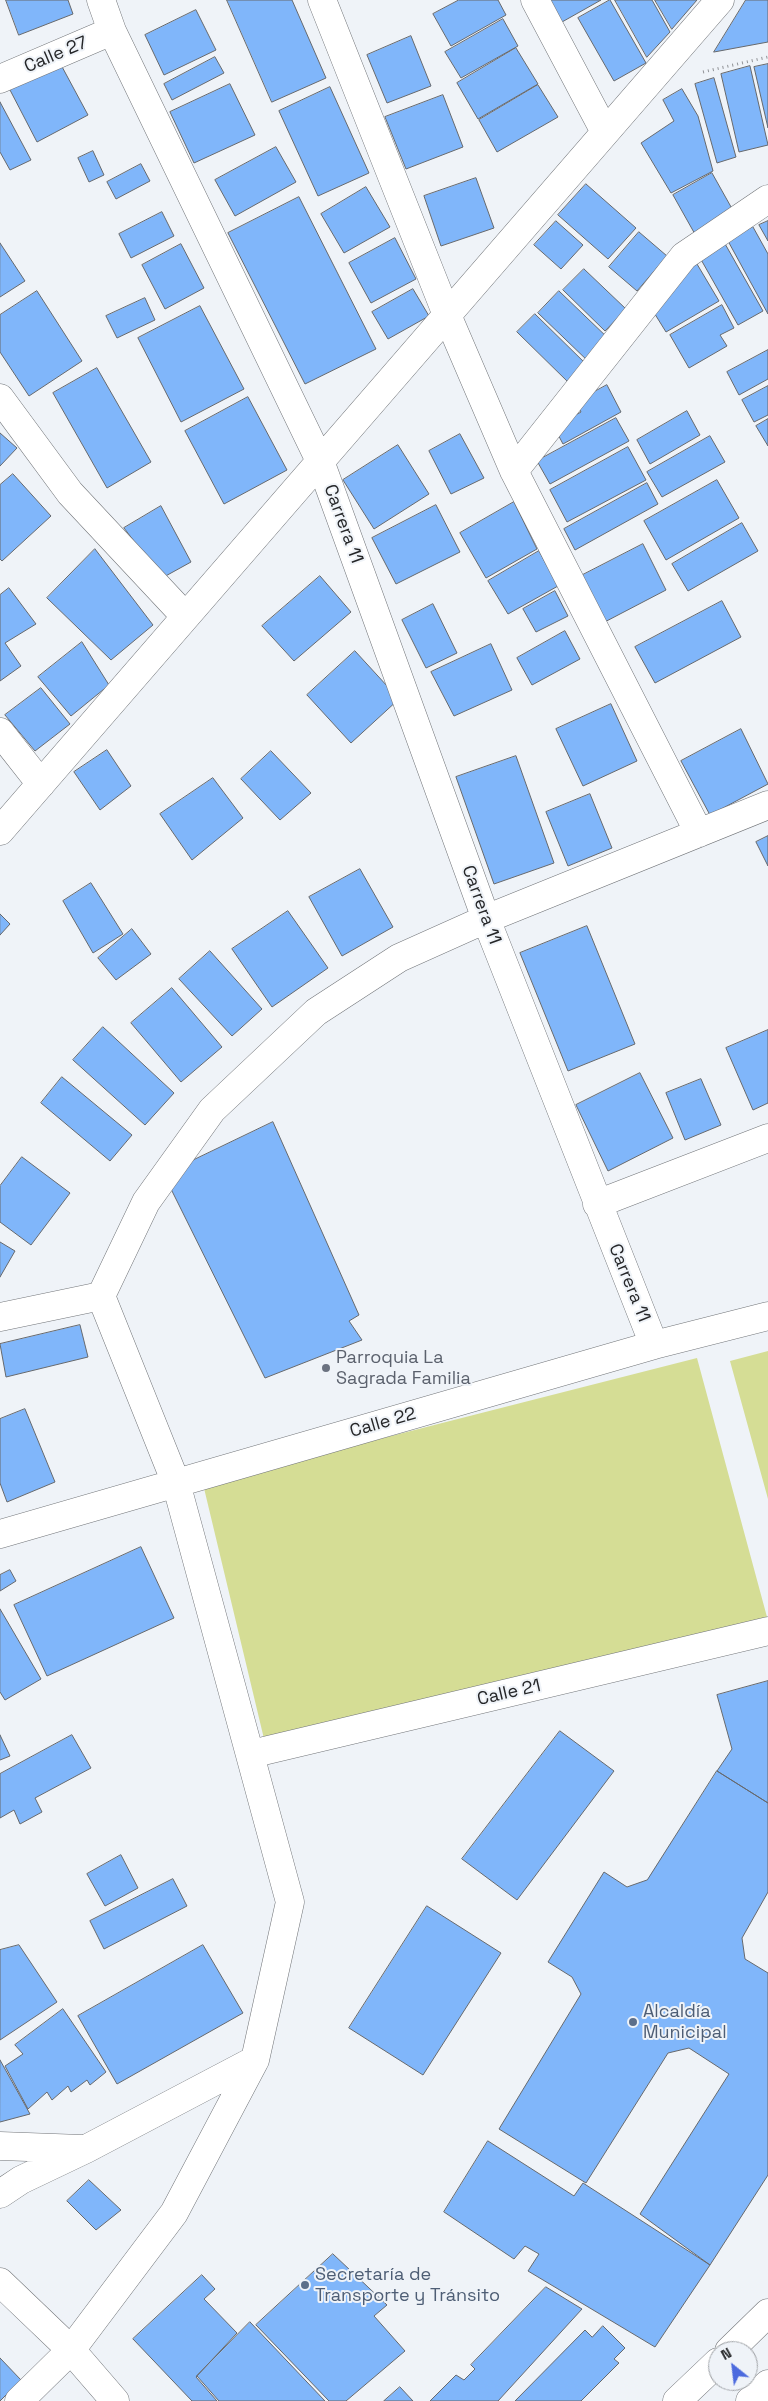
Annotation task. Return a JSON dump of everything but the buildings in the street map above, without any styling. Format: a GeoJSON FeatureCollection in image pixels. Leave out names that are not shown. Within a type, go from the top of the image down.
{"type":"FeatureCollection","features":[{"type":"Feature","properties":{"kind":"street","name":"Carrera 11"},"geometry":{"type":"LineString","coordinates":[[101,0],[112,31],[320,461],[486,919],[654,1345]]}},
{"type":"Feature","properties":{"kind":"street"},"geometry":{"type":"LineString","coordinates":[[322,0],[447,315],[514,471],[699,833]]}},
{"type":"Feature","properties":{"kind":"street"},"geometry":{"type":"LineString","coordinates":[[535,0],[605,132]]}},
{"type":"Feature","properties":{"kind":"street"},"geometry":{"type":"LineString","coordinates":[[0,830],[720,0]]}},
{"type":"Feature","properties":{"kind":"street","name":"Calle 27"},"geometry":{"type":"LineString","coordinates":[[0,79],[112,31]]}},
{"type":"Feature","properties":{"kind":"street"},"geometry":{"type":"LineString","coordinates":[[514,471],[684,256],[768,199]]}},
{"type":"Feature","properties":{"kind":"street"},"geometry":{"type":"LineString","coordinates":[[0,398],[70,493],[185,616]]}},
{"type":"Feature","properties":{"kind":"street"},"geometry":{"type":"LineString","coordinates":[[0,732],[40,784]]}},
{"type":"Feature","properties":{"kind":"street"},"geometry":{"type":"LineString","coordinates":[[19,2401],[71,2350],[174,2213],[254,2060],[290,1902],[176,1483],[101,1296],[146,1202],[212,1110],[316,1012],[399,958],[486,919],[768,805]]}},
{"type":"Feature","properties":{"kind":"street"},"geometry":{"type":"LineString","coordinates":[[597,1204],[768,1138]]}},
{"type":"Feature","properties":{"kind":"street"},"geometry":{"type":"LineString","coordinates":[[0,1317],[101,1296]]}},
{"type":"Feature","properties":{"kind":"street","name":"Calle 22"},"geometry":{"type":"LineString","coordinates":[[0,1534],[654,1345],[768,1316]]}},
{"type":"Feature","properties":{"kind":"street","name":"Calle 21"},"geometry":{"type":"LineString","coordinates":[[251,1754],[768,1631]]}},
{"type":"Feature","properties":{"kind":"street"},"geometry":{"type":"LineString","coordinates":[[0,2194],[21,2180],[86,2149],[254,2060]]}},
{"type":"Feature","properties":{"kind":"street"},"geometry":{"type":"LineString","coordinates":[[0,2146],[86,2149]]}},
{"type":"Feature","properties":{"kind":"street"},"geometry":{"type":"LineString","coordinates":[[0,2282],[71,2350],[115,2401]]}},
{"type":"Feature","properties":{"kind":"street"},"geometry":{"type":"LineString","coordinates":[[739,2341],[768,2313]]}},
{"type":"Feature","properties":{"kind":"street"},"geometry":{"type":"LineString","coordinates":[[677,2401],[708,2372]]}},
{"type":"Feature","properties":{"kind":"street"},"geometry":{"type":"LineString","coordinates":[[750,2401],[768,2384]]}},
{"type":"Feature","properties":{"kind":"path"},"geometry":{"type":"LineString","coordinates":[[646,85],[768,57]]}},
{"type":"Feature","properties":{"kind":"green space"},"geometry":{"type":"Polygon","coordinates":[[[768,1351],[768,1499],[730,1361],[768,1351]]]}},
{"type":"Feature","properties":{"kind":"green space"},"geometry":{"type":"Polygon","coordinates":[[[697,1358],[767,1617],[265,1743],[203,1484],[697,1358]]]}},
{"type":"Feature","properties":{"kind":"place","name":"Parroquia La Sagrada Familia"},"geometry":{"type":"Point","coordinates":[326,1368]}},
{"type":"Feature","properties":{"kind":"place","name":"Alcaldía Municipal"},"geometry":{"type":"Point","coordinates":[633,2022]}},
{"type":"Feature","properties":{"kind":"place","name":"Secretaría de Transporte y Tránsito"},"geometry":{"type":"Point","coordinates":[305,2285]}}]}
